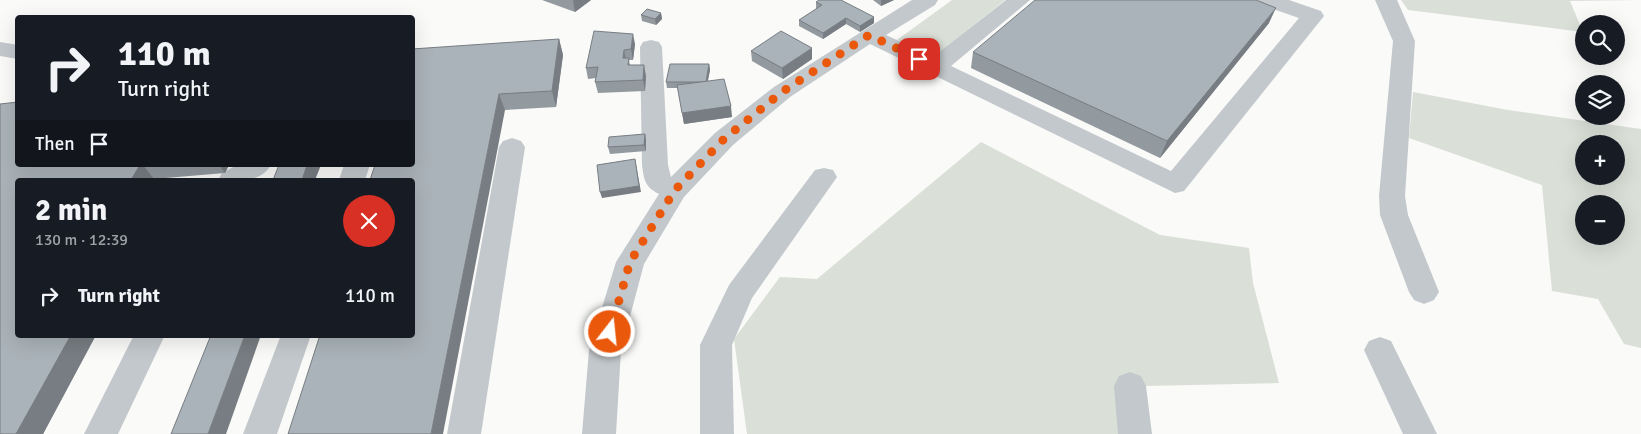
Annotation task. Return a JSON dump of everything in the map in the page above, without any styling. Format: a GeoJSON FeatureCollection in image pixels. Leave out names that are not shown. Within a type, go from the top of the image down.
{"type":"FeatureCollection","features":[{"type":"Feature","properties":{"kind":"street"},"geometry":{"type":"LineString","coordinates":[[599,434],[605,350],[630,262],[675,190],[724,139],[782,92],[926,0]]}},
{"type":"Feature","properties":{"kind":"street"},"geometry":{"type":"LineString","coordinates":[[936,67],[1019,0]]}},
{"type":"Feature","properties":{"kind":"street"},"geometry":{"type":"LineString","coordinates":[[869,35],[1174,184],[1313,16],[1269,0]]}},
{"type":"Feature","properties":{"kind":"street"},"geometry":{"type":"LineString","coordinates":[[1386,0],[1404,40],[1392,196],[1394,215],[1424,292]]}},
{"type":"Feature","properties":{"kind":"street"},"geometry":{"type":"LineString","coordinates":[[651,46],[655,165],[658,182],[675,190]]}},
{"type":"Feature","properties":{"kind":"street"},"geometry":{"type":"LineString","coordinates":[[0,49],[15,52]]}},
{"type":"Feature","properties":{"kind":"street"},"geometry":{"type":"LineString","coordinates":[[464,434],[512,147]]}},
{"type":"Feature","properties":{"kind":"street"},"geometry":{"type":"LineString","coordinates":[[235,178],[254,167]]}},
{"type":"Feature","properties":{"kind":"street"},"geometry":{"type":"LineString","coordinates":[[717,434],[716,345],[739,293],[824,177]]}},
{"type":"Feature","properties":{"kind":"street"},"geometry":{"type":"LineString","coordinates":[[101,434],[149,338]]}},
{"type":"Feature","properties":{"kind":"street"},"geometry":{"type":"LineString","coordinates":[[260,434],[295,338]]}},
{"type":"Feature","properties":{"kind":"street"},"geometry":{"type":"LineString","coordinates":[[1380,350],[1420,434]]}},
{"type":"Feature","properties":{"kind":"street"},"geometry":{"type":"LineString","coordinates":[[1130,386],[1135,434]]}},
{"type":"Feature","properties":{"kind":"shaded area"},"geometry":{"type":"Polygon","coordinates":[[[952,0],[1005,0],[934,57],[897,40],[952,0]]]}},
{"type":"Feature","properties":{"kind":"shaded area"},"geometry":{"type":"Polygon","coordinates":[[[1401,0],[1637,0],[1570,1],[1576,15],[1575,31],[1408,10],[1401,0]]]}},
{"type":"Feature","properties":{"kind":"shaded area"},"geometry":{"type":"Polygon","coordinates":[[[1413,92],[1508,110],[1575,120],[1575,125],[1613,125],[1641,129],[1641,348],[1624,344],[1598,299],[1552,291],[1542,185],[1409,138],[1413,92]]]}},
{"type":"Feature","properties":{"kind":"shaded area"},"geometry":{"type":"Polygon","coordinates":[[[981,142],[1160,235],[1249,248],[1253,283],[1279,383],[1147,386],[1116,382],[1120,434],[747,434],[734,339],[780,277],[817,279],[981,142]]]}},
{"type":"Feature","properties":{"kind":"building"},"geometry":{"type":"Polygon","coordinates":[[[819,0],[841,0],[874,17],[860,26],[846,18],[823,33],[799,20],[822,5],[816,2],[819,0]]]}},
{"type":"Feature","properties":{"kind":"building"},"geometry":{"type":"Polygon","coordinates":[[[1035,0],[1256,0],[1276,8],[1167,141],[973,52],[1035,0]]]}},
{"type":"Feature","properties":{"kind":"building"},"geometry":{"type":"Polygon","coordinates":[[[647,9],[661,13],[655,19],[641,15],[647,9]]]}},
{"type":"Feature","properties":{"kind":"building"},"geometry":{"type":"Polygon","coordinates":[[[594,31],[633,34],[631,49],[624,50],[623,58],[629,58],[628,65],[644,65],[643,80],[595,82],[598,67],[586,68],[594,31]]]}},
{"type":"Feature","properties":{"kind":"building"},"geometry":{"type":"Polygon","coordinates":[[[781,31],[812,48],[782,68],[751,51],[781,31]]]}},
{"type":"Feature","properties":{"kind":"building"},"geometry":{"type":"Polygon","coordinates":[[[559,39],[552,91],[499,94],[431,434],[288,434],[319,338],[415,338],[415,178],[371,178],[374,167],[415,167],[415,49],[559,39]]]}},
{"type":"Feature","properties":{"kind":"building"},"geometry":{"type":"Polygon","coordinates":[[[670,64],[709,64],[706,82],[666,82],[670,64]]]}},
{"type":"Feature","properties":{"kind":"building"},"geometry":{"type":"Polygon","coordinates":[[[724,79],[731,106],[682,113],[677,85],[724,79]]]}},
{"type":"Feature","properties":{"kind":"building"},"geometry":{"type":"Polygon","coordinates":[[[15,102],[15,167],[139,167],[132,178],[15,178],[15,338],[69,338],[16,434],[0,434],[0,104],[15,102]]]}},
{"type":"Feature","properties":{"kind":"building"},"geometry":{"type":"Polygon","coordinates":[[[645,134],[644,145],[608,147],[609,137],[645,134]]]}},
{"type":"Feature","properties":{"kind":"building"},"geometry":{"type":"Polygon","coordinates":[[[635,159],[639,186],[600,192],[597,165],[635,159]]]}},
{"type":"Feature","properties":{"kind":"building"},"geometry":{"type":"Polygon","coordinates":[[[278,167],[306,167],[303,178],[274,178],[278,167]]]}},
{"type":"Feature","properties":{"kind":"building"},"geometry":{"type":"Polygon","coordinates":[[[210,338],[244,338],[208,434],[171,434],[210,338]]]}},
{"type":"Feature","properties":{"kind":"route"},"geometry":{"type":"LineString","coordinates":[[610,332],[630,262],[675,190],[724,139],[782,92],[869,35],[919,59]]}}]}
